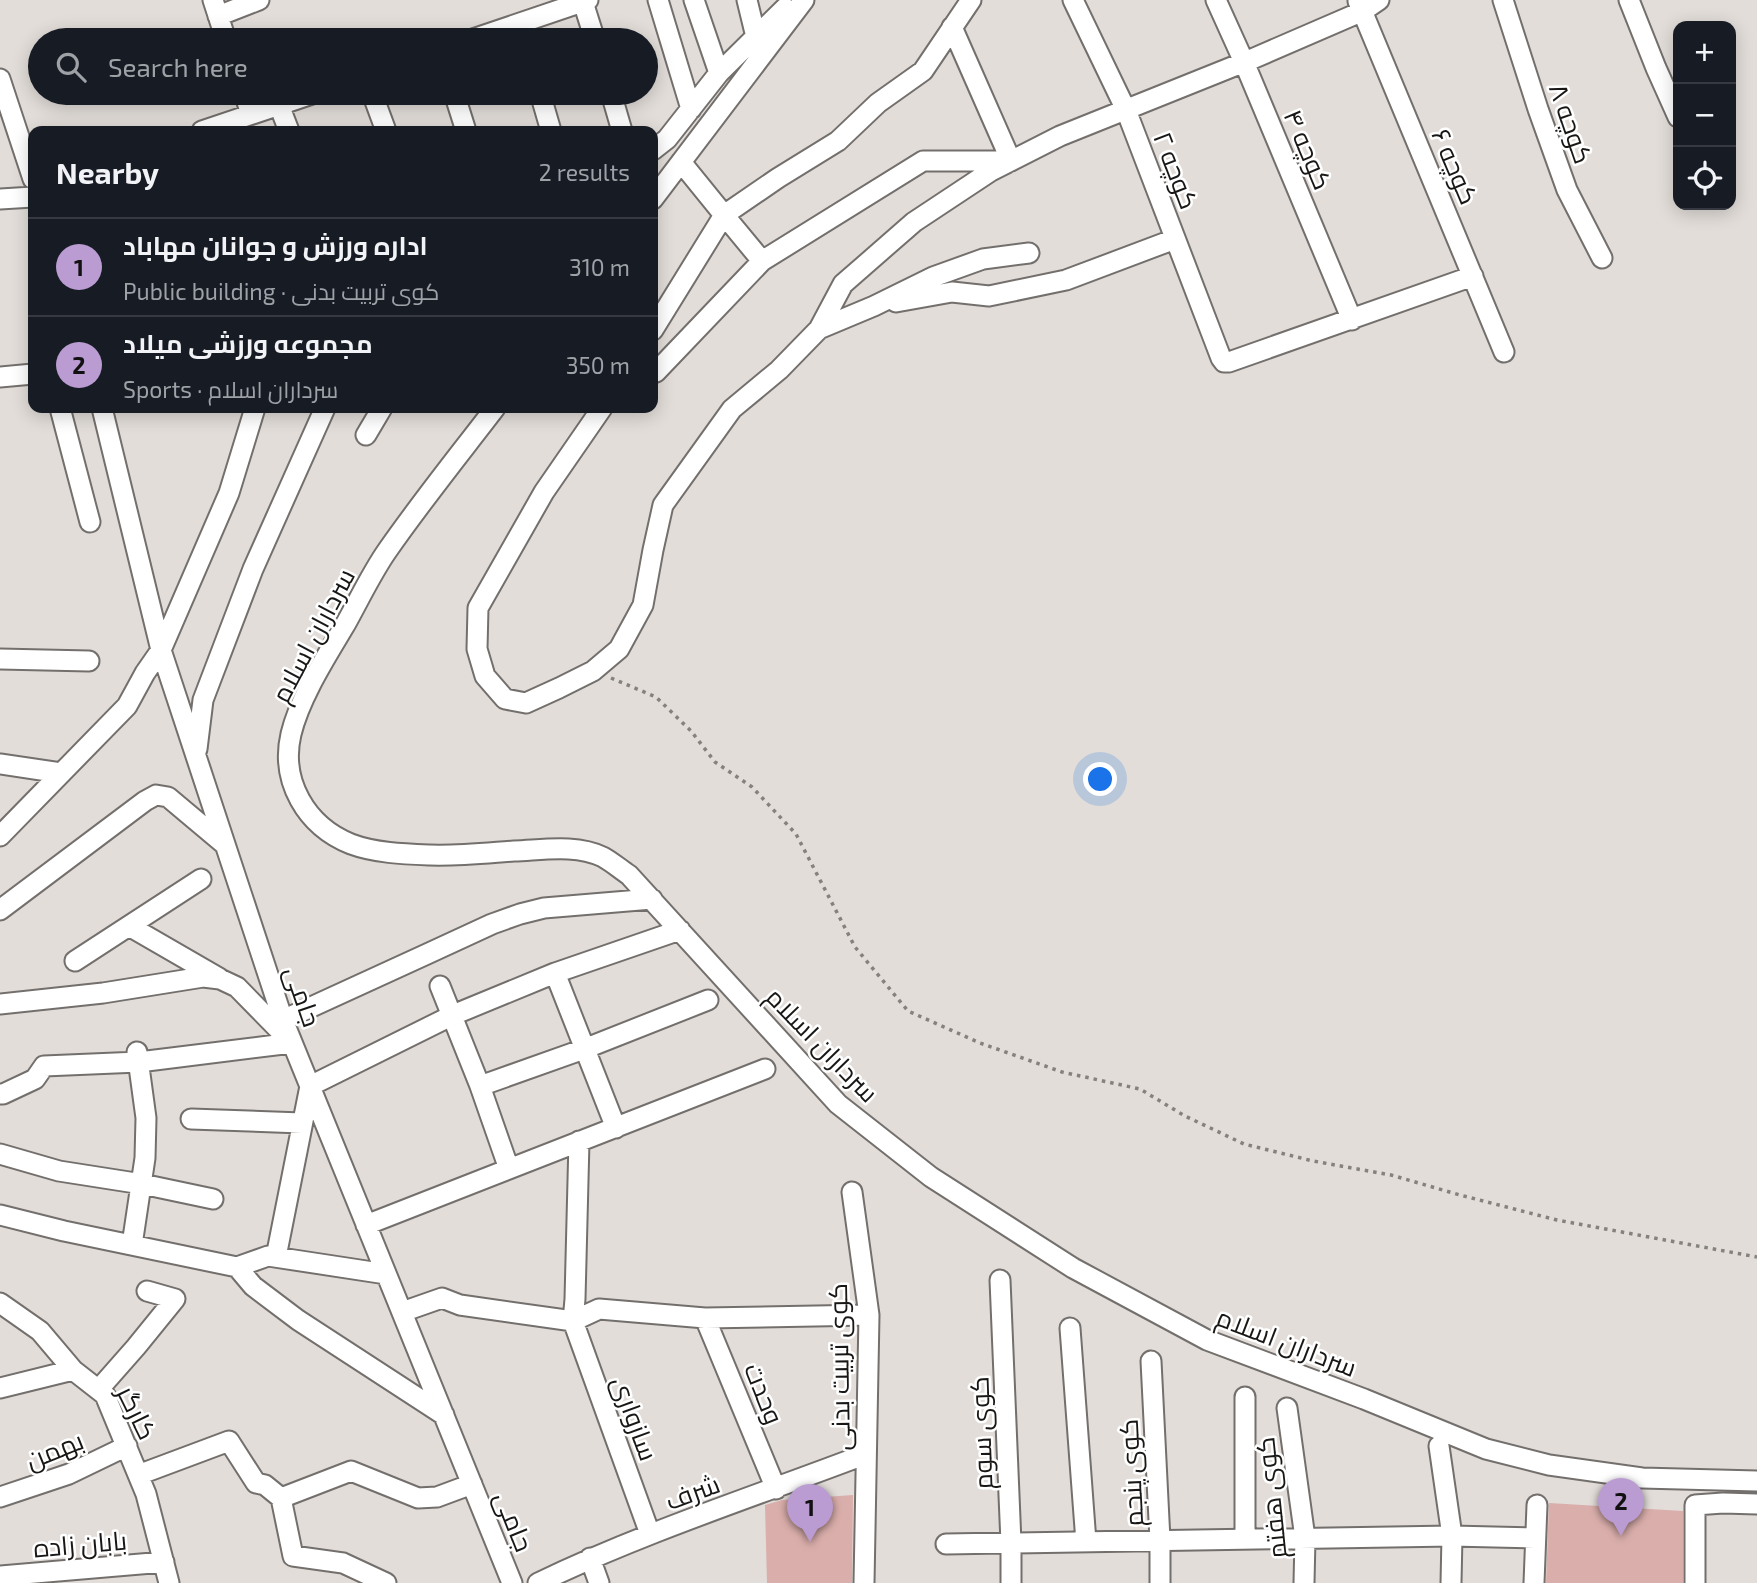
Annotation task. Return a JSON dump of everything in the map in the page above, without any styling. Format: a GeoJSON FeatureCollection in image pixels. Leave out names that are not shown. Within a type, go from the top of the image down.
{"type":"FeatureCollection","features":[{"type":"Feature","properties":{"kind":"street"},"geometry":{"type":"LineString","coordinates":[[222,28],[215,8],[259,0]]}},
{"type":"Feature","properties":{"kind":"street"},"geometry":{"type":"LineString","coordinates":[[658,0],[691,109]]}},
{"type":"Feature","properties":{"kind":"street"},"geometry":{"type":"LineString","coordinates":[[694,0],[719,73]]}},
{"type":"Feature","properties":{"kind":"street"},"geometry":{"type":"LineString","coordinates":[[747,0],[756,37]]}},
{"type":"Feature","properties":{"kind":"street"},"geometry":{"type":"LineString","coordinates":[[658,146],[667,139],[719,73],[793,0]]}},
{"type":"Feature","properties":{"kind":"street"},"geometry":{"type":"LineString","coordinates":[[658,192],[804,0]]}},
{"type":"Feature","properties":{"kind":"street"},"geometry":{"type":"LineString","coordinates":[[658,322],[724,215],[838,142],[878,103],[923,71],[971,0]]}},
{"type":"Feature","properties":{"kind":"street","name":"کوچه ۲"},"geometry":{"type":"LineString","coordinates":[[1073,0],[1126,110],[1224,362],[1352,320]]}},
{"type":"Feature","properties":{"kind":"street","name":"کوچه ۴"},"geometry":{"type":"LineString","coordinates":[[1216,0],[1352,320]]}},
{"type":"Feature","properties":{"kind":"street","name":"کوچه ۸"},"geometry":{"type":"LineString","coordinates":[[1503,0],[1567,190],[1602,258]]}},
{"type":"Feature","properties":{"kind":"street"},"geometry":{"type":"LineString","coordinates":[[1629,0],[1673,106]]}},
{"type":"Feature","properties":{"kind":"street"},"geometry":{"type":"LineString","coordinates":[[530,28],[584,1],[592,28]]}},
{"type":"Feature","properties":{"kind":"street"},"geometry":{"type":"LineString","coordinates":[[599,413],[544,492],[478,608],[477,649],[485,676],[505,699],[526,703],[593,671],[619,649],[643,605],[663,505],[733,409],[779,370],[819,329],[843,284],[914,222],[967,185],[1060,136],[1244,62],[1367,4]]}},
{"type":"Feature","properties":{"kind":"street","name":"کوچه ۶"},"geometry":{"type":"LineString","coordinates":[[1367,4],[1504,352]]}},
{"type":"Feature","properties":{"kind":"street"},"geometry":{"type":"LineString","coordinates":[[952,27],[1011,161]]}},
{"type":"Feature","properties":{"kind":"street"},"geometry":{"type":"LineString","coordinates":[[0,79],[28,163]]}},
{"type":"Feature","properties":{"kind":"street"},"geometry":{"type":"LineString","coordinates":[[248,105],[251,114]]}},
{"type":"Feature","properties":{"kind":"street"},"geometry":{"type":"LineString","coordinates":[[216,126],[279,105],[287,126]]}},
{"type":"Feature","properties":{"kind":"street"},"geometry":{"type":"LineString","coordinates":[[376,105],[384,126]]}},
{"type":"Feature","properties":{"kind":"street"},"geometry":{"type":"LineString","coordinates":[[458,105],[464,126]]}},
{"type":"Feature","properties":{"kind":"street"},"geometry":{"type":"LineString","coordinates":[[543,105],[550,126]]}},
{"type":"Feature","properties":{"kind":"street"},"geometry":{"type":"LineString","coordinates":[[614,105],[621,126]]}},
{"type":"Feature","properties":{"kind":"street"},"geometry":{"type":"LineString","coordinates":[[658,370],[762,261],[923,161],[1011,161]]}},
{"type":"Feature","properties":{"kind":"street"},"geometry":{"type":"LineString","coordinates":[[681,162],[762,261]]}},
{"type":"Feature","properties":{"kind":"street"},"geometry":{"type":"LineString","coordinates":[[0,199],[28,197]]}},
{"type":"Feature","properties":{"kind":"street"},"geometry":{"type":"LineString","coordinates":[[874,306],[952,292],[989,296],[1066,280],[1175,239]]}},
{"type":"Feature","properties":{"kind":"street"},"geometry":{"type":"LineString","coordinates":[[819,329],[933,277],[983,259],[1028,253]]}},
{"type":"Feature","properties":{"kind":"street"},"geometry":{"type":"LineString","coordinates":[[1352,320],[1473,276]]}},
{"type":"Feature","properties":{"kind":"street"},"geometry":{"type":"LineString","coordinates":[[0,377],[28,374]]}},
{"type":"Feature","properties":{"kind":"street"},"geometry":{"type":"LineString","coordinates":[[61,413],[90,522]]}},
{"type":"Feature","properties":{"kind":"street","name":"جامی"},"geometry":{"type":"LineString","coordinates":[[103,413],[161,650],[283,1020],[512,1583]]}},
{"type":"Feature","properties":{"kind":"street"},"geometry":{"type":"LineString","coordinates":[[0,836],[127,706],[161,650],[229,493],[253,413]]}},
{"type":"Feature","properties":{"kind":"street"},"geometry":{"type":"LineString","coordinates":[[196,757],[203,700],[253,569],[323,413]]}},
{"type":"Feature","properties":{"kind":"street"},"geometry":{"type":"LineString","coordinates":[[366,435],[379,413]]}},
{"type":"Feature","properties":{"kind":"street","name":"سرداران اسلام"},"geometry":{"type":"LineString","coordinates":[[491,413],[386,553],[315,676],[296,718],[291,735],[290,777],[296,794],[318,824],[352,844],[382,851],[430,855],[572,849],[601,857],[629,875],[838,1104],[920,1169],[1073,1268],[1207,1340],[1364,1399],[1486,1449],[1549,1465],[1643,1478],[1757,1481]]}},
{"type":"Feature","properties":{"kind":"street"},"geometry":{"type":"LineString","coordinates":[[0,659],[89,661]]}},
{"type":"Feature","properties":{"kind":"street"},"geometry":{"type":"LineString","coordinates":[[0,764],[61,773]]}},
{"type":"Feature","properties":{"kind":"street"},"geometry":{"type":"LineString","coordinates":[[0,910],[156,795],[167,797],[225,845]]}},
{"type":"Feature","properties":{"kind":"street"},"geometry":{"type":"LineString","coordinates":[[75,961],[201,879]]}},
{"type":"Feature","properties":{"kind":"street"},"geometry":{"type":"LineString","coordinates":[[283,1020],[520,914],[544,908],[652,899]]}},
{"type":"Feature","properties":{"kind":"street"},"geometry":{"type":"LineString","coordinates":[[129,926],[237,987],[292,1043]]}},
{"type":"Feature","properties":{"kind":"street"},"geometry":{"type":"LineString","coordinates":[[276,1257],[310,1086],[453,1015],[555,973],[680,930]]}},
{"type":"Feature","properties":{"kind":"street"},"geometry":{"type":"LineString","coordinates":[[555,973],[616,1128]]}},
{"type":"Feature","properties":{"kind":"street"},"geometry":{"type":"LineString","coordinates":[[0,1004],[103,993],[203,977],[220,979]]}},
{"type":"Feature","properties":{"kind":"street"},"geometry":{"type":"LineString","coordinates":[[440,985],[509,1169]]}},
{"type":"Feature","properties":{"kind":"street"},"geometry":{"type":"LineString","coordinates":[[480,1086],[708,1000]]}},
{"type":"Feature","properties":{"kind":"street"},"geometry":{"type":"LineString","coordinates":[[0,1094],[35,1079],[44,1066],[292,1043]]}},
{"type":"Feature","properties":{"kind":"street"},"geometry":{"type":"LineString","coordinates":[[132,1245],[145,1158],[146,1118],[138,1057]]}},
{"type":"Feature","properties":{"kind":"street"},"geometry":{"type":"LineString","coordinates":[[366,1225],[765,1069]]}},
{"type":"Feature","properties":{"kind":"street"},"geometry":{"type":"LineString","coordinates":[[191,1119],[302,1123]]}},
{"type":"Feature","properties":{"kind":"street"},"geometry":{"type":"LineString","coordinates":[[572,1321],[575,1299],[579,1141]]}},
{"type":"Feature","properties":{"kind":"street"},"geometry":{"type":"LineString","coordinates":[[0,1154],[59,1171],[213,1199]]}},
{"type":"Feature","properties":{"kind":"street","name":"کوی تربیت بدنی"},"geometry":{"type":"LineString","coordinates":[[852,1192],[869,1315],[864,1583]]}},
{"type":"Feature","properties":{"kind":"street"},"geometry":{"type":"LineString","coordinates":[[0,1215],[237,1267],[268,1256],[386,1274]]}},
{"type":"Feature","properties":{"kind":"street"},"geometry":{"type":"LineString","coordinates":[[237,1267],[253,1286],[298,1320],[444,1415]]}},
{"type":"Feature","properties":{"kind":"street","name":"کوی سوم"},"geometry":{"type":"LineString","coordinates":[[1000,1280],[1011,1543],[1010,1583]]}},
{"type":"Feature","properties":{"kind":"street"},"geometry":{"type":"LineString","coordinates":[[99,1389],[175,1299],[146,1291]]}},
{"type":"Feature","properties":{"kind":"street"},"geometry":{"type":"LineString","coordinates":[[402,1312],[442,1298],[460,1305],[572,1321],[599,1309],[705,1318],[869,1315]]}},
{"type":"Feature","properties":{"kind":"street","name":"کارگر"},"geometry":{"type":"LineString","coordinates":[[0,1303],[40,1331],[73,1370],[105,1395],[146,1494],[169,1583]]}},
{"type":"Feature","properties":{"kind":"street","name":"وحدت"},"geometry":{"type":"LineString","coordinates":[[705,1318],[776,1489]]}},
{"type":"Feature","properties":{"kind":"street","name":"سازواری"},"geometry":{"type":"LineString","coordinates":[[572,1321],[650,1534]]}},
{"type":"Feature","properties":{"kind":"street"},"geometry":{"type":"LineString","coordinates":[[1070,1328],[1086,1542]]}},
{"type":"Feature","properties":{"kind":"street","name":"کوی پنجم"},"geometry":{"type":"LineString","coordinates":[[1151,1361],[1160,1583]]}},
{"type":"Feature","properties":{"kind":"street"},"geometry":{"type":"LineString","coordinates":[[0,1388],[73,1370]]}},
{"type":"Feature","properties":{"kind":"street"},"geometry":{"type":"LineString","coordinates":[[1245,1397],[1245,1539]]}},
{"type":"Feature","properties":{"kind":"street","name":"کوی هفتم"},"geometry":{"type":"LineString","coordinates":[[1287,1408],[1305,1538],[1304,1583]]}},
{"type":"Feature","properties":{"kind":"street"},"geometry":{"type":"LineString","coordinates":[[138,1475],[229,1441],[256,1483],[265,1485],[281,1499],[293,1556],[342,1563],[386,1583]]}},
{"type":"Feature","properties":{"kind":"street","name":"بهمن"},"geometry":{"type":"LineString","coordinates":[[0,1497],[69,1474],[127,1446]]}},
{"type":"Feature","properties":{"kind":"street"},"geometry":{"type":"LineString","coordinates":[[1439,1446],[1451,1536],[1451,1583]]}},
{"type":"Feature","properties":{"kind":"street","name":"شرف"},"geometry":{"type":"LineString","coordinates":[[538,1583],[650,1534],[866,1454]]}},
{"type":"Feature","properties":{"kind":"street"},"geometry":{"type":"LineString","coordinates":[[281,1499],[351,1471],[418,1498],[437,1497],[472,1484]]}},
{"type":"Feature","properties":{"kind":"street"},"geometry":{"type":"LineString","coordinates":[[1695,1583],[1695,1505],[1757,1504]]}},
{"type":"Feature","properties":{"kind":"street"},"geometry":{"type":"LineString","coordinates":[[1534,1583],[1537,1505]]}},
{"type":"Feature","properties":{"kind":"street"},"geometry":{"type":"LineString","coordinates":[[946,1544],[1451,1536],[1535,1538]]}},
{"type":"Feature","properties":{"kind":"street"},"geometry":{"type":"LineString","coordinates":[[590,1558],[599,1583]]}},
{"type":"Feature","properties":{"kind":"street","name":"بابان زاده"},"geometry":{"type":"LineString","coordinates":[[0,1576],[164,1562]]}},
{"type":"Feature","properties":{"kind":"path"},"geometry":{"type":"LineString","coordinates":[[593,671],[656,696],[691,731],[715,762],[752,787],[796,834],[855,947],[908,1011],[980,1043],[1062,1072],[1140,1090],[1185,1116],[1244,1144],[1313,1161],[1391,1175],[1558,1220],[1757,1257]]}},
{"type":"Feature","properties":{"kind":"building"},"geometry":{"type":"Polygon","coordinates":[[[853,1495],[852,1583],[767,1583],[765,1505],[782,1500],[853,1495]]]}},
{"type":"Feature","properties":{"kind":"building"},"geometry":{"type":"Polygon","coordinates":[[[1549,1503],[1683,1511],[1683,1583],[1546,1583],[1549,1503]]]}},
{"type":"Feature","properties":{"kind":"place","name":"مجموعه ورزشی میلاد"},"geometry":{"type":"Point","coordinates":[1621,1536]}},
{"type":"Feature","properties":{"kind":"place","name":"اداره ورزش و جوانان مهاباد"},"geometry":{"type":"Point","coordinates":[810,1542]}}]}
